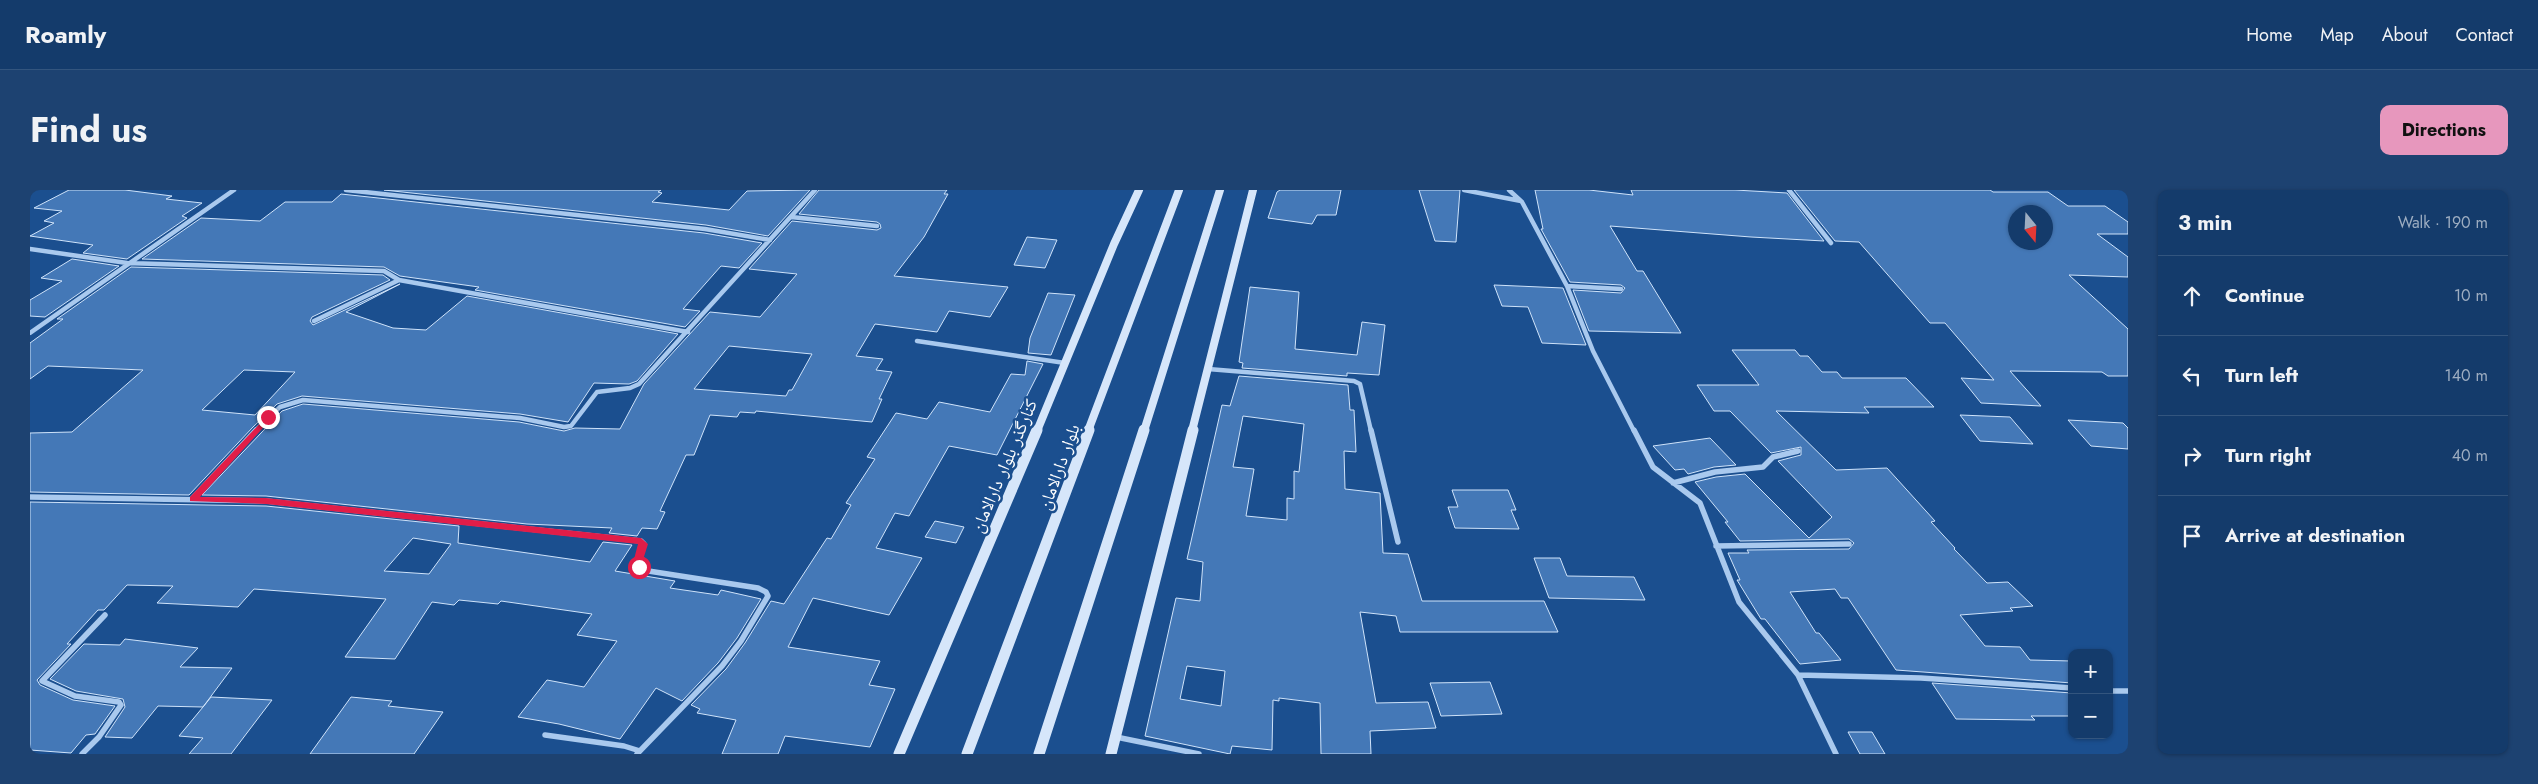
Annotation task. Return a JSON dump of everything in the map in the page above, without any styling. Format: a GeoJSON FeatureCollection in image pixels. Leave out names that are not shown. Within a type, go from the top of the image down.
{"type":"FeatureCollection","features":[{"type":"Feature","properties":{"kind":"street"},"geometry":{"type":"LineString","coordinates":[[30,333],[127,263],[234,190]]}},
{"type":"Feature","properties":{"kind":"street"},"geometry":{"type":"LineString","coordinates":[[346,190],[706,229],[770,240]]}},
{"type":"Feature","properties":{"kind":"street"},"geometry":{"type":"LineString","coordinates":[[192,499],[280,407],[303,400],[520,418],[564,427],[575,424],[594,393],[636,387],[815,190]]}},
{"type":"Feature","properties":{"kind":"street","name":"کنارگذر بلوار دارالامان"},"geometry":{"type":"LineString","coordinates":[[899,754],[1139,190]]}},
{"type":"Feature","properties":{"kind":"street","name":"بلوار دارالامان"},"geometry":{"type":"LineString","coordinates":[[967,754],[1179,190]]}},
{"type":"Feature","properties":{"kind":"street"},"geometry":{"type":"LineString","coordinates":[[1039,754],[1098,577],[1220,190]]}},
{"type":"Feature","properties":{"kind":"street"},"geometry":{"type":"LineString","coordinates":[[1111,754],[1254,190]]}},
{"type":"Feature","properties":{"kind":"street"},"geometry":{"type":"LineString","coordinates":[[1464,190],[1522,202]]}},
{"type":"Feature","properties":{"kind":"street"},"geometry":{"type":"LineString","coordinates":[[1509,190],[1522,202],[1566,286],[1593,351],[1653,467],[1700,503],[1738,602],[1798,675],[1836,754]]}},
{"type":"Feature","properties":{"kind":"street"},"geometry":{"type":"LineString","coordinates":[[1789,190],[1831,243]]}},
{"type":"Feature","properties":{"kind":"street"},"geometry":{"type":"LineString","coordinates":[[791,217],[877,226]]}},
{"type":"Feature","properties":{"kind":"street"},"geometry":{"type":"LineString","coordinates":[[30,249],[127,263],[384,271],[399,280],[688,332]]}},
{"type":"Feature","properties":{"kind":"street"},"geometry":{"type":"LineString","coordinates":[[314,321],[399,280]]}},
{"type":"Feature","properties":{"kind":"street"},"geometry":{"type":"LineString","coordinates":[[1566,286],[1621,289]]}},
{"type":"Feature","properties":{"kind":"street"},"geometry":{"type":"LineString","coordinates":[[916,341],[1065,363]]}},
{"type":"Feature","properties":{"kind":"street"},"geometry":{"type":"LineString","coordinates":[[1208,369],[1354,381],[1360,384],[1398,542]]}},
{"type":"Feature","properties":{"kind":"street"},"geometry":{"type":"LineString","coordinates":[[1673,483],[1715,472],[1763,467],[1773,457],[1798,451]]}},
{"type":"Feature","properties":{"kind":"street"},"geometry":{"type":"LineString","coordinates":[[30,496],[266,501],[641,541],[644,544],[638,563],[642,570],[758,588],[766,592],[768,596],[724,665],[698,694],[638,753],[624,746],[545,735]]}},
{"type":"Feature","properties":{"kind":"street"},"geometry":{"type":"LineString","coordinates":[[1716,546],[1849,544]]}},
{"type":"Feature","properties":{"kind":"street"},"geometry":{"type":"LineString","coordinates":[[82,754],[99,737],[121,705],[119,702],[75,696],[42,681],[105,615]]}},
{"type":"Feature","properties":{"kind":"street"},"geometry":{"type":"LineString","coordinates":[[1798,675],[1921,678],[2068,688]]}},
{"type":"Feature","properties":{"kind":"street"},"geometry":{"type":"LineString","coordinates":[[2113,691],[2128,691]]}},
{"type":"Feature","properties":{"kind":"street"},"geometry":{"type":"LineString","coordinates":[[1116,737],[1199,754]]}},
{"type":"Feature","properties":{"kind":"building"},"geometry":{"type":"Polygon","coordinates":[[[69,190],[125,190],[172,196],[166,199],[202,203],[182,216],[187,218],[127,259],[83,253],[93,245],[30,236],[54,223],[44,221],[62,211],[34,208],[69,190]]]}},
{"type":"Feature","properties":{"kind":"building"},"geometry":{"type":"Polygon","coordinates":[[[384,190],[661,190],[658,192],[662,193],[652,202],[729,210],[747,191],[810,190],[768,236],[706,225],[384,190]]]}},
{"type":"Feature","properties":{"kind":"building"},"geometry":{"type":"Polygon","coordinates":[[[819,190],[947,190],[944,194],[948,194],[924,237],[894,276],[1008,287],[990,317],[949,311],[937,332],[875,324],[856,356],[883,359],[876,370],[892,372],[879,399],[882,399],[872,422],[756,411],[755,413],[740,412],[737,417],[710,415],[694,455],[686,455],[660,511],[665,512],[657,529],[642,528],[637,536],[609,533],[612,528],[527,524],[266,496],[202,495],[282,411],[303,404],[519,422],[564,431],[575,428],[620,429],[644,384],[710,312],[760,317],[797,274],[749,269],[792,221],[877,230],[881,228],[877,222],[799,214],[819,190]],[[729,346],[694,389],[786,396],[789,390],[792,390],[812,354],[729,346]]]}},
{"type":"Feature","properties":{"kind":"building"},"geometry":{"type":"Polygon","coordinates":[[[1280,190],[1341,190],[1336,215],[1317,215],[1312,224],[1268,218],[1277,192],[1280,190]]]}},
{"type":"Feature","properties":{"kind":"building"},"geometry":{"type":"Polygon","coordinates":[[[1419,190],[1460,190],[1456,242],[1435,241],[1419,190]]]}},
{"type":"Feature","properties":{"kind":"building"},"geometry":{"type":"Polygon","coordinates":[[[1535,190],[1589,190],[1633,195],[1631,190],[1735,190],[1787,193],[1824,241],[1610,226],[1637,271],[1643,271],[1681,333],[1589,331],[1573,290],[1621,293],[1625,288],[1621,285],[1570,282],[1541,229],[1543,229],[1535,190]]]}},
{"type":"Feature","properties":{"kind":"building"},"geometry":{"type":"Polygon","coordinates":[[[1794,190],[1990,190],[1993,192],[2048,192],[2068,206],[2105,206],[2128,222],[2128,234],[2097,234],[2128,257],[2128,277],[2069,275],[2128,329],[2128,376],[2108,376],[2102,372],[2010,371],[2041,406],[1981,403],[1961,378],[1994,380],[1945,323],[1930,323],[1859,242],[1835,241],[1794,190]]]}},
{"type":"Feature","properties":{"kind":"building"},"geometry":{"type":"Polygon","coordinates":[[[341,194],[704,233],[762,243],[739,268],[721,266],[683,309],[700,311],[685,327],[475,290],[479,287],[400,276],[384,267],[142,259],[201,218],[260,221],[285,202],[332,202],[341,194]]]}},
{"type":"Feature","properties":{"kind":"building"},"geometry":{"type":"Polygon","coordinates":[[[1027,237],[1057,240],[1045,268],[1014,265],[1027,237]]]}},
{"type":"Feature","properties":{"kind":"building"},"geometry":{"type":"Polygon","coordinates":[[[72,259],[119,266],[45,317],[30,316],[30,300],[62,281],[41,278],[72,259]]]}},
{"type":"Feature","properties":{"kind":"building"},"geometry":{"type":"Polygon","coordinates":[[[131,267],[383,275],[390,280],[312,317],[310,321],[313,325],[400,284],[346,312],[393,328],[426,330],[467,296],[678,334],[637,381],[629,384],[594,383],[568,422],[520,414],[302,396],[277,404],[189,495],[30,492],[30,433],[72,432],[143,370],[48,366],[30,379],[30,343],[63,319],[57,319],[131,267]],[[244,370],[202,410],[255,415],[295,372],[244,370]]]}},
{"type":"Feature","properties":{"kind":"building"},"geometry":{"type":"Polygon","coordinates":[[[1494,285],[1563,288],[1586,345],[1542,343],[1528,307],[1502,306],[1494,285]]]}},
{"type":"Feature","properties":{"kind":"building"},"geometry":{"type":"Polygon","coordinates":[[[1250,287],[1299,292],[1295,349],[1357,355],[1362,322],[1385,325],[1379,375],[1347,373],[1347,376],[1242,368],[1243,363],[1239,362],[1250,287]]]}},
{"type":"Feature","properties":{"kind":"building"},"geometry":{"type":"Polygon","coordinates":[[[1048,293],[1075,295],[1051,355],[1028,353],[1030,338],[1048,293]]]}},
{"type":"Feature","properties":{"kind":"building"},"geometry":{"type":"Polygon","coordinates":[[[1732,350],[1795,350],[1800,356],[1808,356],[1822,372],[1837,372],[1842,378],[1906,378],[1934,407],[1864,407],[1869,413],[1776,411],[1836,470],[1887,468],[1935,521],[1931,522],[1954,549],[1987,583],[2008,582],[2033,606],[2010,608],[2013,611],[1960,615],[1985,646],[2020,647],[2030,660],[2068,661],[2068,683],[1896,670],[1848,598],[1841,598],[1835,589],[1790,592],[1816,633],[1819,633],[1841,660],[1800,664],[1765,619],[1761,619],[1737,580],[1740,580],[1728,553],[1749,553],[1747,550],[1849,549],[1854,543],[1849,539],[1740,541],[1725,522],[1728,522],[1695,482],[1716,477],[1745,474],[1809,538],[1832,517],[1778,461],[1801,455],[1801,447],[1771,453],[1730,411],[1714,411],[1697,385],[1759,385],[1732,350]]]}},
{"type":"Feature","properties":{"kind":"building"},"geometry":{"type":"Polygon","coordinates":[[[1027,361],[1043,364],[997,455],[949,446],[909,516],[895,513],[876,548],[922,558],[889,615],[813,598],[788,647],[880,661],[869,685],[895,689],[870,747],[785,736],[778,754],[722,754],[736,720],[697,713],[700,709],[691,705],[726,669],[771,601],[784,604],[827,538],[831,539],[851,505],[846,503],[875,459],[867,457],[896,413],[927,419],[939,402],[990,412],[1011,374],[1025,375],[1027,361]]]}},
{"type":"Feature","properties":{"kind":"building"},"geometry":{"type":"Polygon","coordinates":[[[1239,376],[1348,385],[1350,410],[1354,410],[1356,452],[1344,451],[1345,489],[1380,493],[1383,553],[1408,554],[1422,601],[1544,601],[1558,632],[1400,632],[1396,616],[1360,612],[1376,703],[1428,702],[1436,728],[1370,731],[1371,754],[1321,754],[1320,703],[1279,698],[1279,701],[1273,700],[1272,750],[1232,746],[1230,754],[1145,736],[1176,598],[1200,601],[1203,562],[1187,559],[1222,405],[1230,406],[1239,376]],[[1243,416],[1233,467],[1254,469],[1246,516],[1287,520],[1287,498],[1294,499],[1294,471],[1299,472],[1304,424],[1243,416]],[[1187,666],[1180,699],[1221,706],[1225,671],[1187,666]]]}},
{"type":"Feature","properties":{"kind":"building"},"geometry":{"type":"Polygon","coordinates":[[[1960,415],[2010,417],[2033,444],[1980,441],[1960,415]]]}},
{"type":"Feature","properties":{"kind":"building"},"geometry":{"type":"Polygon","coordinates":[[[2068,420],[2123,423],[2128,428],[2128,449],[2091,446],[2068,420]]]}},
{"type":"Feature","properties":{"kind":"building"},"geometry":{"type":"Polygon","coordinates":[[[1710,438],[1736,465],[1714,467],[1688,474],[1684,469],[1675,470],[1653,446],[1710,438]]]}},
{"type":"Feature","properties":{"kind":"building"},"geometry":{"type":"Polygon","coordinates":[[[1452,490],[1508,490],[1516,510],[1511,510],[1519,529],[1455,528],[1448,507],[1458,507],[1452,490]]]}},
{"type":"Feature","properties":{"kind":"building"},"geometry":{"type":"Polygon","coordinates":[[[30,502],[266,506],[459,526],[458,543],[590,562],[603,542],[632,545],[615,571],[675,581],[670,588],[718,595],[721,590],[761,599],[737,638],[718,663],[682,701],[656,688],[620,739],[559,724],[518,717],[547,680],[584,687],[617,641],[577,635],[592,614],[501,601],[498,604],[459,600],[454,605],[432,602],[395,659],[345,657],[386,599],[254,589],[238,607],[157,603],[173,586],[127,585],[104,610],[98,610],[67,644],[71,644],[37,680],[40,685],[73,700],[115,706],[95,734],[86,735],[71,753],[30,750],[30,502]],[[413,538],[384,571],[429,574],[451,544],[413,538]]]}},
{"type":"Feature","properties":{"kind":"building"},"geometry":{"type":"Polygon","coordinates":[[[935,521],[964,527],[956,543],[925,537],[935,521]]]}},
{"type":"Feature","properties":{"kind":"building"},"geometry":{"type":"Polygon","coordinates":[[[1534,558],[1560,558],[1567,576],[1634,577],[1645,600],[1549,598],[1534,558]]]}},
{"type":"Feature","properties":{"kind":"building"},"geometry":{"type":"Polygon","coordinates":[[[125,639],[198,648],[180,667],[232,668],[203,707],[158,706],[132,738],[105,737],[125,707],[123,699],[76,691],[50,679],[84,644],[120,645],[125,639]]]}},
{"type":"Feature","properties":{"kind":"building"},"geometry":{"type":"Polygon","coordinates":[[[1490,682],[1502,714],[1441,716],[1430,683],[1490,682]]]}},
{"type":"Feature","properties":{"kind":"building"},"geometry":{"type":"Polygon","coordinates":[[[1932,683],[2068,693],[2068,716],[2031,716],[2035,720],[1956,719],[1932,683]]]}},
{"type":"Feature","properties":{"kind":"building"},"geometry":{"type":"Polygon","coordinates":[[[211,697],[272,700],[231,754],[189,754],[203,738],[179,736],[211,697]]]}},
{"type":"Feature","properties":{"kind":"building"},"geometry":{"type":"Polygon","coordinates":[[[351,697],[392,701],[388,706],[443,712],[414,754],[310,754],[351,697]]]}},
{"type":"Feature","properties":{"kind":"building"},"geometry":{"type":"Polygon","coordinates":[[[1848,732],[1872,732],[1885,754],[1860,754],[1848,732]]]}},
{"type":"Feature","properties":{"kind":"route"},"geometry":{"type":"LineString","coordinates":[[268,417],[192,499],[266,501],[641,541],[644,544],[638,563],[639,567]]}}]}
